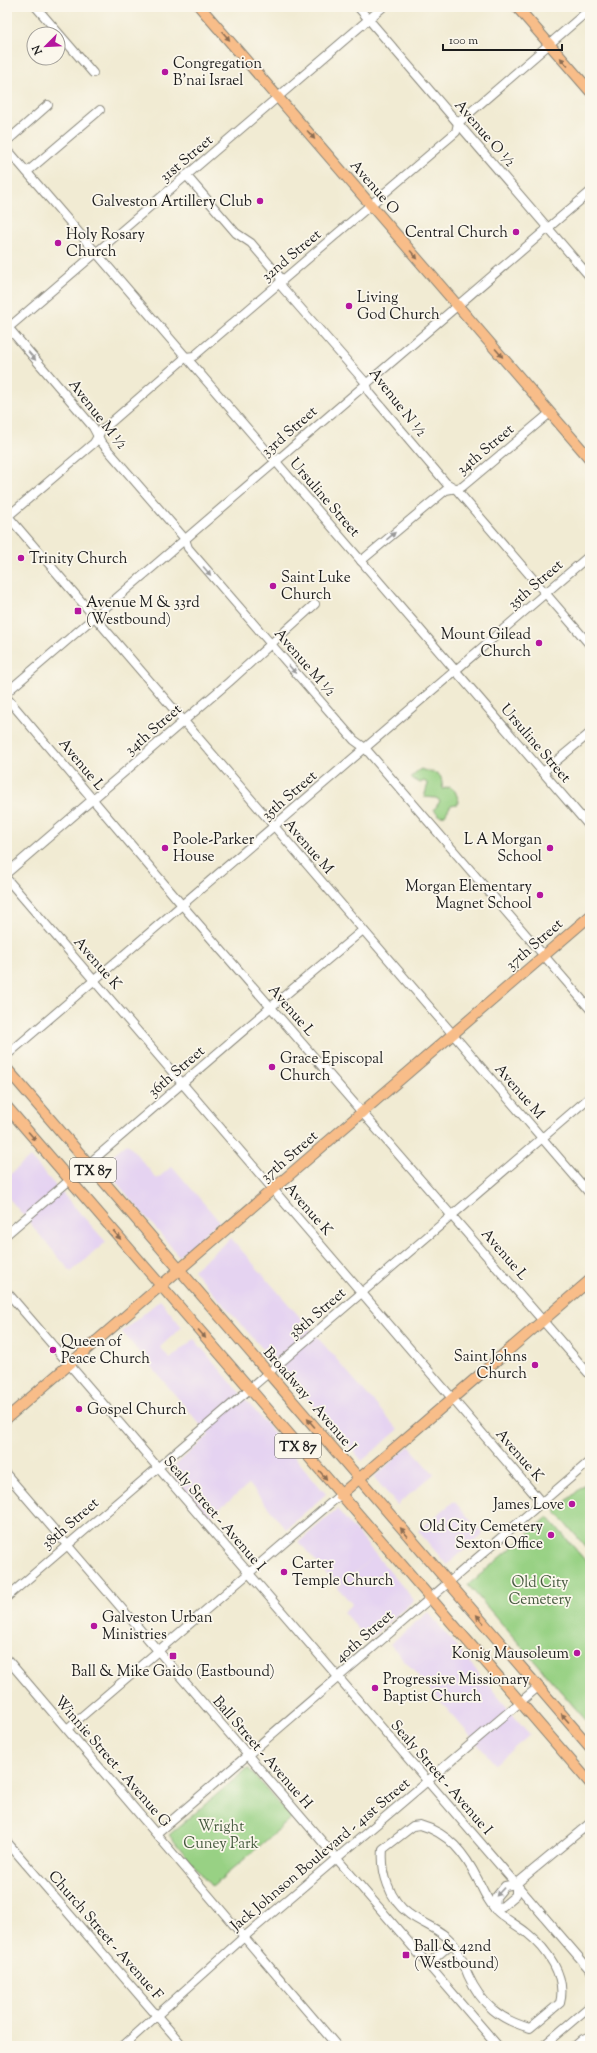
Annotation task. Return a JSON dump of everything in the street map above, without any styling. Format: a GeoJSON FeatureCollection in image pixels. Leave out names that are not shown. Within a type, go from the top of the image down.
{"type":"FeatureCollection","features":[{"type":"Feature","properties":{"kind":"main road","name":"Avenue O"},"geometry":{"type":"LineString","coordinates":[[200,7],[590,459]]}},
{"type":"Feature","properties":{"kind":"main road"},"geometry":{"type":"LineString","coordinates":[[517,7],[590,91]]}},
{"type":"Feature","properties":{"kind":"main road","name":"37th Street"},"geometry":{"type":"LineString","coordinates":[[7,1418],[180,1271],[362,1111],[590,916]]}},
{"type":"Feature","properties":{"kind":"main road","name":"Broadway - Avenue J"},"geometry":{"type":"LineString","coordinates":[[7,1069],[590,1748]]}},
{"type":"Feature","properties":{"kind":"main road","name":"TX 87"},"geometry":{"type":"LineString","coordinates":[[7,1107],[590,1784]]}},
{"type":"Feature","properties":{"kind":"main road"},"geometry":{"type":"LineString","coordinates":[[340,1495],[590,1280]]}},
{"type":"Feature","properties":{"kind":"street"},"geometry":{"type":"LineString","coordinates":[[36,7],[93,73]]}},
{"type":"Feature","properties":{"kind":"street","name":"Avenue O ½"},"geometry":{"type":"LineString","coordinates":[[358,7],[590,277]]}},
{"type":"Feature","properties":{"kind":"street","name":"31st Street"},"geometry":{"type":"LineString","coordinates":[[7,328],[97,253],[383,7]]}},
{"type":"Feature","properties":{"kind":"street","name":"32nd Street"},"geometry":{"type":"LineString","coordinates":[[7,516],[94,443],[98,435],[186,357],[194,356],[456,132],[458,123],[590,9]]}},
{"type":"Feature","properties":{"kind":"street"},"geometry":{"type":"LineString","coordinates":[[7,142],[48,105]]}},
{"type":"Feature","properties":{"kind":"street"},"geometry":{"type":"LineString","coordinates":[[27,172],[100,110]]}},
{"type":"Feature","properties":{"kind":"street","name":"Ursuline Street"},"geometry":{"type":"LineString","coordinates":[[7,149],[590,827]]}},
{"type":"Feature","properties":{"kind":"street","name":"Avenue N ½"},"geometry":{"type":"LineString","coordinates":[[186,175],[236,233],[251,243],[280,277],[282,287],[366,383],[369,392],[446,483],[455,488],[590,645]]}},
{"type":"Feature","properties":{"kind":"street","name":"33rd Street"},"geometry":{"type":"LineString","coordinates":[[7,692],[457,304],[590,192]]}},
{"type":"Feature","properties":{"kind":"street","name":"Avenue M ½"},"geometry":{"type":"LineString","coordinates":[[7,328],[94,427],[101,442],[185,539],[188,548],[271,645],[354,740],[365,748],[590,1009]]}},
{"type":"Feature","properties":{"kind":"street","name":"34th Street"},"geometry":{"type":"LineString","coordinates":[[361,561],[446,490],[462,487],[550,413]]}},
{"type":"Feature","properties":{"kind":"street","name":"Avenue M"},"geometry":{"type":"LineString","coordinates":[[7,516],[590,1194]]}},
{"type":"Feature","properties":{"kind":"street","name":"35th Street"},"geometry":{"type":"LineString","coordinates":[[7,1055],[590,555]]}},
{"type":"Feature","properties":{"kind":"street","name":"34th Street"},"geometry":{"type":"LineString","coordinates":[[7,873],[271,645],[273,641],[314,604]]}},
{"type":"Feature","properties":{"kind":"street","name":"Avenue L"},"geometry":{"type":"LineString","coordinates":[[7,698],[182,905],[590,1375]]}},
{"type":"Feature","properties":{"kind":"street"},"geometry":{"type":"LineString","coordinates":[[542,772],[590,733]]}},
{"type":"Feature","properties":{"kind":"street","name":"Avenue K"},"geometry":{"type":"LineString","coordinates":[[7,880],[542,1502]]}},
{"type":"Feature","properties":{"kind":"street","name":"36th Street"},"geometry":{"type":"LineString","coordinates":[[7,1234],[363,930]]}},
{"type":"Feature","properties":{"kind":"street","name":"38th Street"},"geometry":{"type":"LineString","coordinates":[[7,1598],[157,1467],[269,1374],[590,1096]]}},
{"type":"Feature","properties":{"kind":"street","name":"Sealy Street - Avenue I"},"geometry":{"type":"LineString","coordinates":[[7,1292],[590,1970]]}},
{"type":"Feature","properties":{"kind":"street","name":"40th Street"},"geometry":{"type":"LineString","coordinates":[[157,1833],[590,1461]]}},
{"type":"Feature","properties":{"kind":"street","name":"Ball Street - Avenue H"},"geometry":{"type":"LineString","coordinates":[[7,1475],[498,2046]]}},
{"type":"Feature","properties":{"kind":"street"},"geometry":{"type":"LineString","coordinates":[[67,1728],[340,1495]]}},
{"type":"Feature","properties":{"kind":"street","name":"Winnie Street - Avenue G"},"geometry":{"type":"LineString","coordinates":[[7,1659],[157,1833],[333,2045]]}},
{"type":"Feature","properties":{"kind":"street","name":"Jack Johnson Boulevard - 41st Street"},"geometry":{"type":"LineString","coordinates":[[123,2046],[244,1937],[538,1687]]}},
{"type":"Feature","properties":{"kind":"street"},"geometry":{"type":"LineString","coordinates":[[495,1909],[496,1896],[505,1886],[516,1884],[590,1823]]}},
{"type":"Feature","properties":{"kind":"street"},"geometry":{"type":"LineString","coordinates":[[420,1825],[429,1828],[454,1844],[466,1856],[487,1898],[495,1909],[542,1947],[551,1959],[562,1986],[560,2004],[530,2028],[507,2020],[485,2003],[477,1993],[452,1943],[400,1907],[386,1881],[382,1862],[383,1849],[412,1826],[420,1825]]}},
{"type":"Feature","properties":{"kind":"street","name":"Church Street - Avenue F"},"geometry":{"type":"LineString","coordinates":[[7,1842],[183,2046]]}},
{"type":"Feature","properties":{"kind":"street"},"geometry":{"type":"LineString","coordinates":[[495,1909],[503,1906],[516,1895],[516,1884]]}},
{"type":"Feature","properties":{"kind":"street"},"geometry":{"type":"LineString","coordinates":[[428,1964],[452,1943]]}},
{"type":"Feature","properties":{"kind":"street"},"geometry":{"type":"LineString","coordinates":[[543,2046],[590,2006]]}},
{"type":"Feature","properties":{"kind":"street"},"geometry":{"type":"LineString","coordinates":[[575,2046],[583,2039],[590,2036]]}},
{"type":"Feature","properties":{"kind":"shaded area"},"geometry":{"type":"Polygon","coordinates":[[[127,1143],[157,1179],[172,1166],[219,1221],[179,1256],[101,1164],[127,1143]]]}},
{"type":"Feature","properties":{"kind":"shaded area"},"geometry":{"type":"Polygon","coordinates":[[[30,1157],[106,1242],[71,1272],[7,1196],[7,1177],[30,1157]]]}},
{"type":"Feature","properties":{"kind":"shaded area"},"geometry":{"type":"Polygon","coordinates":[[[231,1238],[398,1430],[362,1461],[193,1270],[231,1238]]]}},
{"type":"Feature","properties":{"kind":"shaded area"},"geometry":{"type":"Polygon","coordinates":[[[160,1300],[182,1327],[160,1347],[170,1359],[194,1339],[326,1494],[286,1529],[249,1484],[208,1518],[169,1471],[209,1435],[122,1332],[160,1300]]]}},
{"type":"Feature","properties":{"kind":"shaded area"},"geometry":{"type":"Polygon","coordinates":[[[409,1446],[434,1474],[397,1505],[374,1477],[409,1446]]]}},
{"type":"Feature","properties":{"kind":"shaded area"},"geometry":{"type":"Polygon","coordinates":[[[454,1501],[483,1534],[447,1565],[418,1531],[454,1501]]]}},
{"type":"Feature","properties":{"kind":"shaded area"},"geometry":{"type":"Polygon","coordinates":[[[337,1509],[414,1600],[368,1640],[343,1612],[352,1604],[338,1588],[374,1556],[338,1587],[299,1542],[337,1509]]]}},
{"type":"Feature","properties":{"kind":"shaded area"},"geometry":{"type":"Polygon","coordinates":[[[428,1612],[530,1735],[495,1764],[390,1644],[428,1612]]]}},
{"type":"Feature","properties":{"kind":"green space"},"geometry":{"type":"Polygon","coordinates":[[[421,769],[439,774],[443,789],[450,787],[455,791],[459,801],[457,804],[451,805],[445,815],[440,816],[434,810],[440,801],[436,798],[424,797],[428,784],[424,781],[420,783],[411,778],[421,769]]]}},
{"type":"Feature","properties":{"kind":"green space"},"geometry":{"type":"Polygon","coordinates":[[[590,1480],[590,1552],[555,1511],[590,1480]]]}},
{"type":"Feature","properties":{"kind":"green space","name":"Old City Cemetery"},"geometry":{"type":"Polygon","coordinates":[[[548,1517],[590,1566],[590,1725],[468,1585],[548,1517]]]}},
{"type":"Feature","properties":{"kind":"green space","name":"Wright Cuney Park"},"geometry":{"type":"Polygon","coordinates":[[[248,1768],[292,1818],[212,1887],[169,1835],[248,1768]]]}},
{"type":"Feature","properties":{"kind":"place","name":"Congregation B'nai Israel"},"geometry":{"type":"Point","coordinates":[165,72]}},
{"type":"Feature","properties":{"kind":"place","name":"Galveston Artillery Club"},"geometry":{"type":"Point","coordinates":[260,201]}},
{"type":"Feature","properties":{"kind":"place","name":"Central Church"},"geometry":{"type":"Point","coordinates":[516,232]}},
{"type":"Feature","properties":{"kind":"place","name":"Holy Rosary Church"},"geometry":{"type":"Point","coordinates":[58,243]}},
{"type":"Feature","properties":{"kind":"place","name":"Living God Church"},"geometry":{"type":"Point","coordinates":[349,306]}},
{"type":"Feature","properties":{"kind":"place","name":"Trinity Church"},"geometry":{"type":"Point","coordinates":[21,558]}},
{"type":"Feature","properties":{"kind":"place","name":"Saint Luke Church"},"geometry":{"type":"Point","coordinates":[273,586]}},
{"type":"Feature","properties":{"kind":"place","name":"Avenue M & 33rd (Westbound)"},"geometry":{"type":"Point","coordinates":[78,611]}},
{"type":"Feature","properties":{"kind":"place","name":"Mount Gilead Church"},"geometry":{"type":"Point","coordinates":[539,643]}},
{"type":"Feature","properties":{"kind":"place","name":"Poole-Parker House"},"geometry":{"type":"Point","coordinates":[165,848]}},
{"type":"Feature","properties":{"kind":"place","name":"L A Morgan School"},"geometry":{"type":"Point","coordinates":[550,848]}},
{"type":"Feature","properties":{"kind":"place","name":"Morgan Elementary Magnet School"},"geometry":{"type":"Point","coordinates":[540,895]}},
{"type":"Feature","properties":{"kind":"place","name":"Grace Episcopal Church"},"geometry":{"type":"Point","coordinates":[272,1067]}},
{"type":"Feature","properties":{"kind":"place","name":"Queen of Peace Church"},"geometry":{"type":"Point","coordinates":[53,1350]}},
{"type":"Feature","properties":{"kind":"place","name":"Saint Johns Church"},"geometry":{"type":"Point","coordinates":[535,1365]}},
{"type":"Feature","properties":{"kind":"place","name":"Gospel Church"},"geometry":{"type":"Point","coordinates":[79,1409]}},
{"type":"Feature","properties":{"kind":"place","name":"James Love"},"geometry":{"type":"Point","coordinates":[572,1504]}},
{"type":"Feature","properties":{"kind":"place","name":"Old City Cemetery Sexton Office"},"geometry":{"type":"Point","coordinates":[551,1535]}},
{"type":"Feature","properties":{"kind":"place","name":"Carter Temple Church"},"geometry":{"type":"Point","coordinates":[284,1572]}},
{"type":"Feature","properties":{"kind":"place","name":"Galveston Urban Ministries"},"geometry":{"type":"Point","coordinates":[94,1626]}},
{"type":"Feature","properties":{"kind":"place","name":"Konig Mausoleum"},"geometry":{"type":"Point","coordinates":[577,1653]}},
{"type":"Feature","properties":{"kind":"place","name":"Ball & Mike Gaido (Eastbound)"},"geometry":{"type":"Point","coordinates":[173,1656]}},
{"type":"Feature","properties":{"kind":"place","name":"Progressive Missionary Baptist Church"},"geometry":{"type":"Point","coordinates":[375,1688]}},
{"type":"Feature","properties":{"kind":"place","name":"Ball & 42nd (Westbound)"},"geometry":{"type":"Point","coordinates":[406,1955]}}]}
